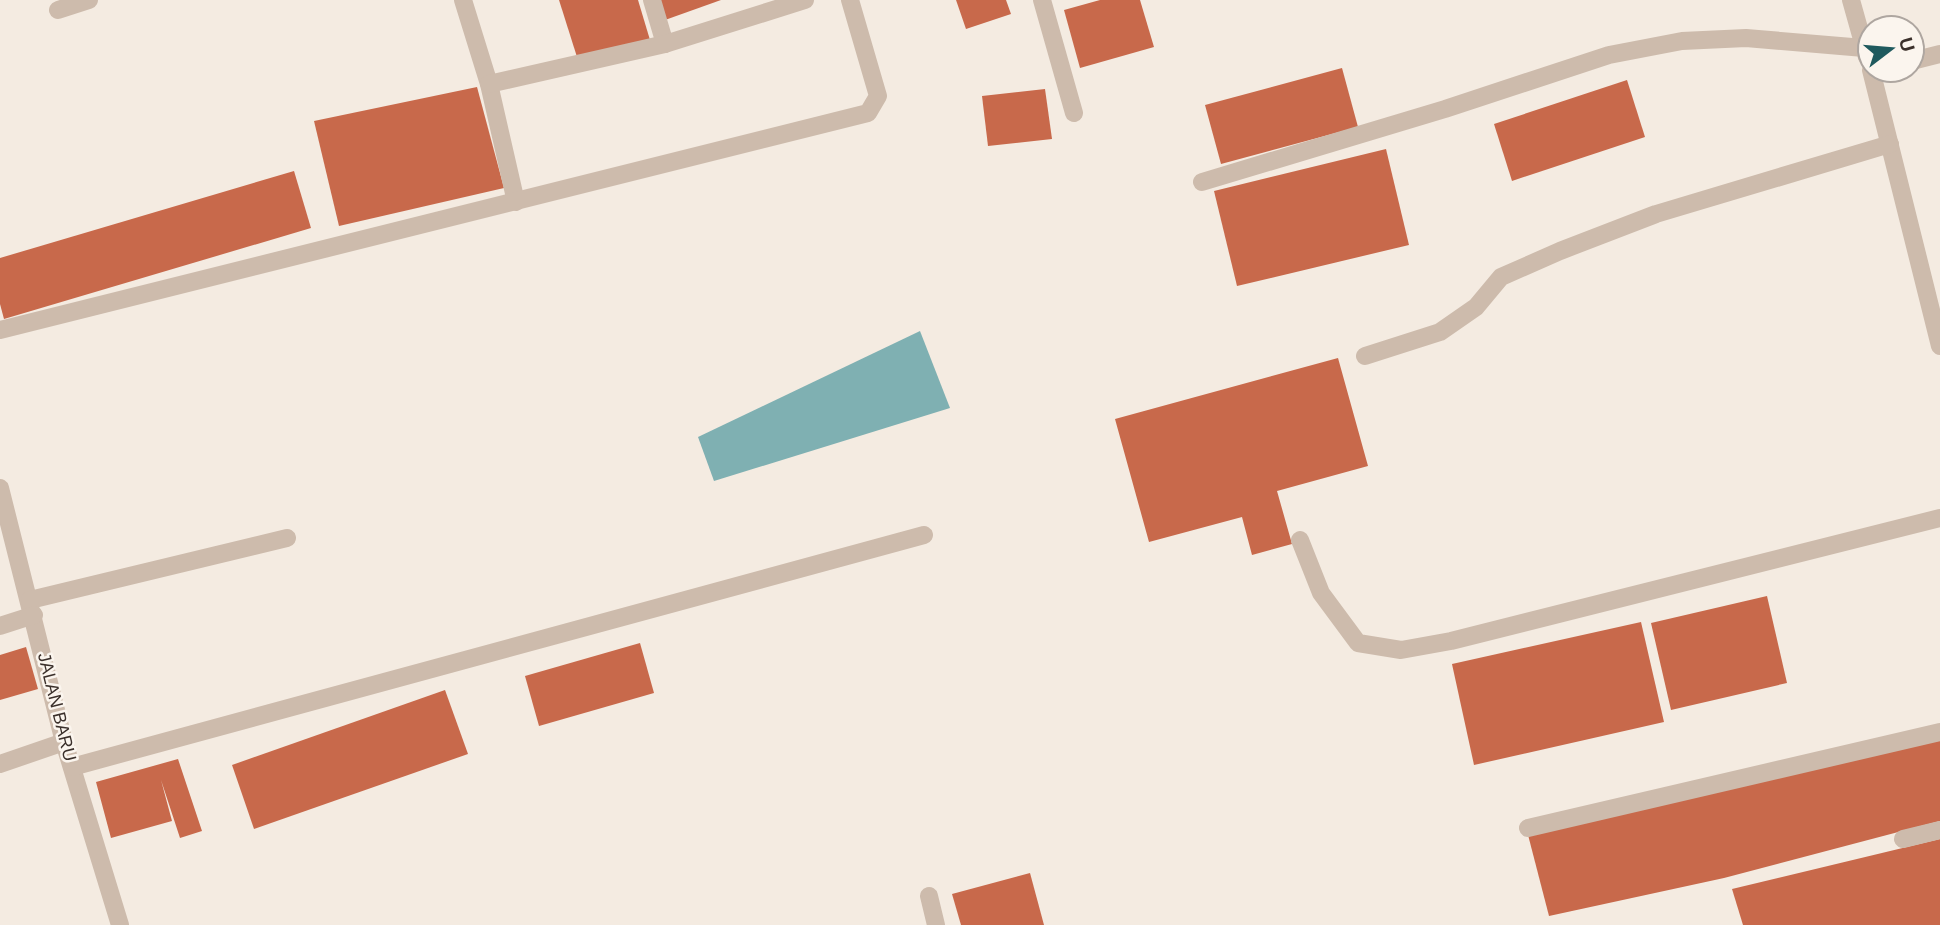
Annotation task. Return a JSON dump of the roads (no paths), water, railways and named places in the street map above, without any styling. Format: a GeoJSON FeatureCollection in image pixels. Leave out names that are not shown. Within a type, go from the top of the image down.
{"type":"FeatureCollection","features":[{"type":"Feature","properties":{"kind":"street"},"geometry":{"type":"LineString","coordinates":[[58,10],[89,0]]}},
{"type":"Feature","properties":{"kind":"street"},"geometry":{"type":"LineString","coordinates":[[463,0],[489,84],[516,202]]}},
{"type":"Feature","properties":{"kind":"street"},"geometry":{"type":"LineString","coordinates":[[652,0],[665,44]]}},
{"type":"Feature","properties":{"kind":"street"},"geometry":{"type":"LineString","coordinates":[[489,84],[665,44],[805,0]]}},
{"type":"Feature","properties":{"kind":"street"},"geometry":{"type":"LineString","coordinates":[[0,330],[867,113],[878,96],[876,82],[850,0]]}},
{"type":"Feature","properties":{"kind":"street"},"geometry":{"type":"LineString","coordinates":[[1042,0],[1074,113]]}},
{"type":"Feature","properties":{"kind":"street"},"geometry":{"type":"LineString","coordinates":[[1851,0],[1856,18]]}},
{"type":"Feature","properties":{"kind":"street"},"geometry":{"type":"LineString","coordinates":[[1202,182],[1445,109],[1609,55],[1682,41],[1746,37],[1856,47]]}},
{"type":"Feature","properties":{"kind":"street"},"geometry":{"type":"LineString","coordinates":[[1875,84],[1890,144],[1932,275],[1940,345]]}},
{"type":"Feature","properties":{"kind":"street"},"geometry":{"type":"LineString","coordinates":[[1365,356],[1440,332],[1476,307],[1501,277],[1560,251],[1656,214],[1890,144]]}},
{"type":"Feature","properties":{"kind":"street","name":"JALAN BARU"},"geometry":{"type":"LineString","coordinates":[[0,488],[64,742],[120,925]]}},
{"type":"Feature","properties":{"kind":"street"},"geometry":{"type":"LineString","coordinates":[[1300,540],[1321,593],[1358,643],[1401,650],[1451,641],[1940,518]]}},
{"type":"Feature","properties":{"kind":"street"},"geometry":{"type":"LineString","coordinates":[[72,767],[924,535]]}},
{"type":"Feature","properties":{"kind":"street"},"geometry":{"type":"LineString","coordinates":[[0,626],[32,608],[287,538]]}},
{"type":"Feature","properties":{"kind":"street"},"geometry":{"type":"LineString","coordinates":[[1528,828],[1940,732]]}},
{"type":"Feature","properties":{"kind":"street"},"geometry":{"type":"LineString","coordinates":[[0,764],[64,742]]}},
{"type":"Feature","properties":{"kind":"street"},"geometry":{"type":"LineString","coordinates":[[1903,839],[1940,830]]}},
{"type":"Feature","properties":{"kind":"street"},"geometry":{"type":"LineString","coordinates":[[929,896],[936,925]]}},
{"type":"Feature","properties":{"kind":"water"},"geometry":{"type":"Polygon","coordinates":[[[920,331],[950,408],[714,481],[698,437],[920,331]]]}}]}
